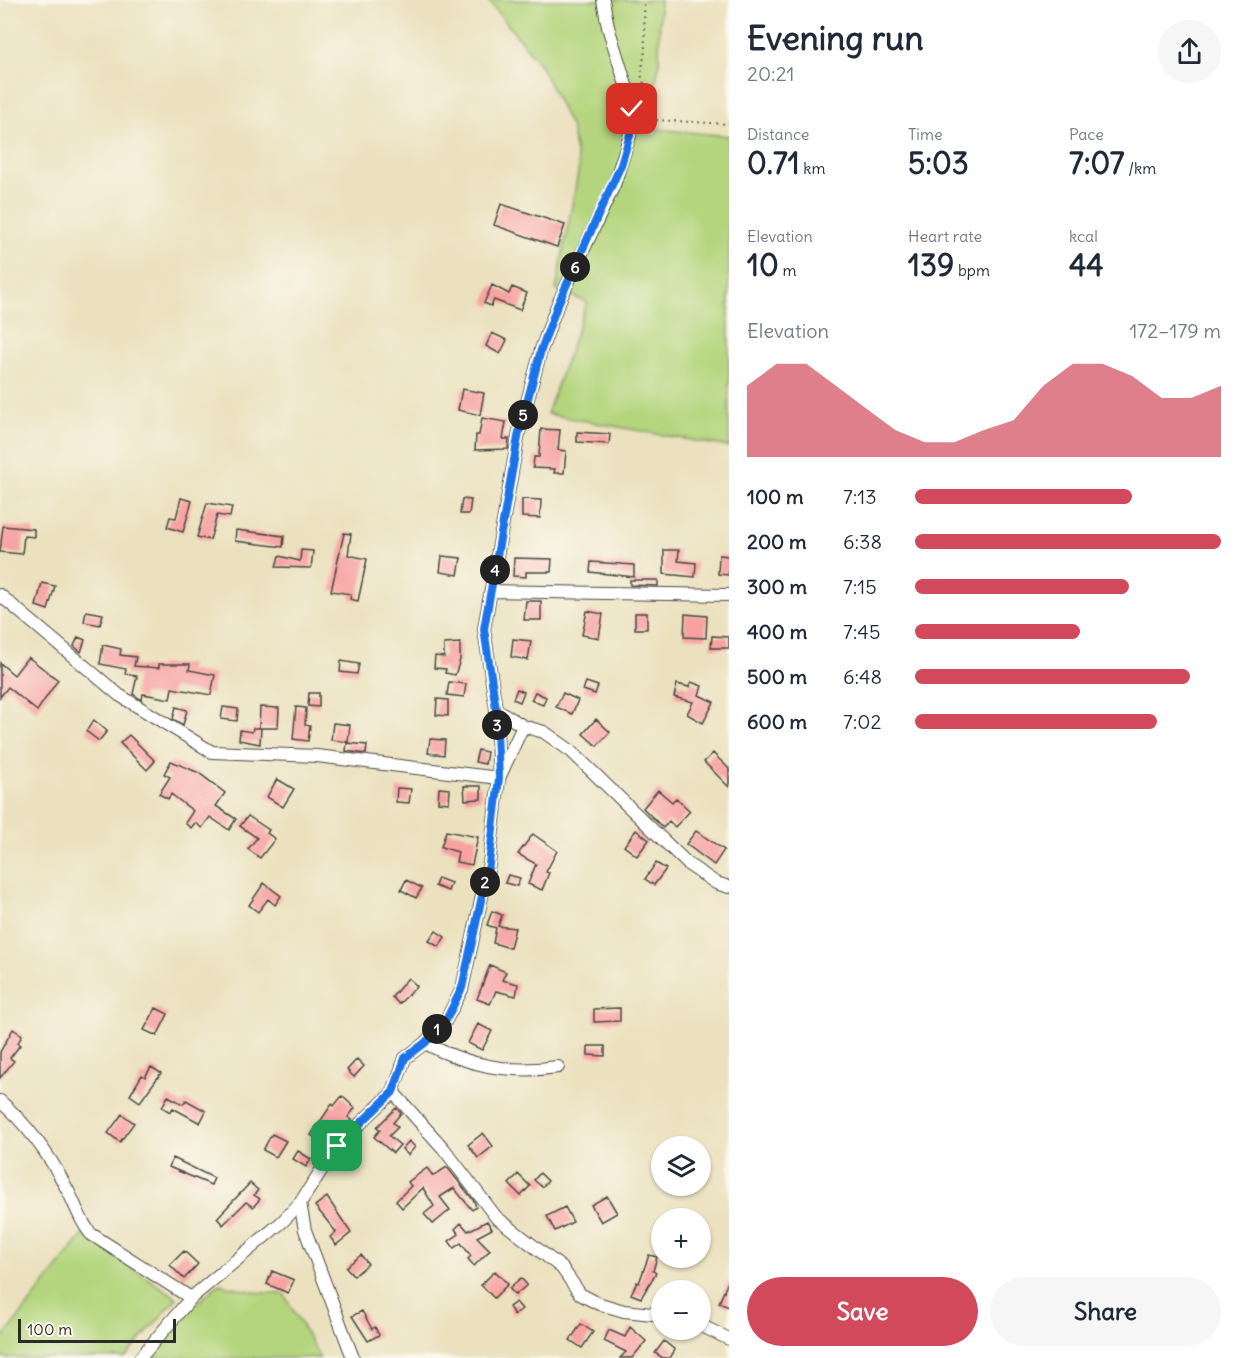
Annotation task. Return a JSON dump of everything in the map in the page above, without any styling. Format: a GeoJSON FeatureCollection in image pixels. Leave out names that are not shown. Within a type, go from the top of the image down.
{"type":"FeatureCollection","features":[{"type":"Feature","properties":{"kind":"street"},"geometry":{"type":"LineString","coordinates":[[140,1358],[191,1298],[282,1222],[300,1203],[337,1146],[393,1092],[405,1058],[425,1043],[446,1020],[462,988],[489,864],[499,778],[496,709],[484,629],[519,432],[541,350],[557,306],[614,185],[630,135],[630,98],[608,27],[603,0]]}},
{"type":"Feature","properties":{"kind":"street"},"geometry":{"type":"LineString","coordinates":[[491,591],[729,595]]}},
{"type":"Feature","properties":{"kind":"street"},"geometry":{"type":"LineString","coordinates":[[0,595],[119,695],[212,752],[317,756],[499,778]]}},
{"type":"Feature","properties":{"kind":"street"},"geometry":{"type":"LineString","coordinates":[[496,709],[523,726],[544,732],[571,751],[689,865],[716,883],[729,887]]}},
{"type":"Feature","properties":{"kind":"street"},"geometry":{"type":"LineString","coordinates":[[499,778],[523,726]]}},
{"type":"Feature","properties":{"kind":"street"},"geometry":{"type":"LineString","coordinates":[[425,1043],[449,1056],[483,1068],[535,1071],[558,1067]]}},
{"type":"Feature","properties":{"kind":"street"},"geometry":{"type":"LineString","coordinates":[[393,1092],[444,1149],[496,1217],[562,1268],[580,1294],[624,1311],[651,1314]]}},
{"type":"Feature","properties":{"kind":"street"},"geometry":{"type":"LineString","coordinates":[[0,1101],[29,1130],[51,1160],[69,1193],[80,1221],[91,1234],[191,1298]]}},
{"type":"Feature","properties":{"kind":"street"},"geometry":{"type":"LineString","coordinates":[[300,1203],[305,1230],[353,1358]]}},
{"type":"Feature","properties":{"kind":"street"},"geometry":{"type":"LineString","coordinates":[[711,1330],[729,1339]]}},
{"type":"Feature","properties":{"kind":"path"},"geometry":{"type":"LineString","coordinates":[[644,0],[645,50],[641,75],[647,92],[638,129],[655,120],[729,124]]}},
{"type":"Feature","properties":{"kind":"green space"},"geometry":{"type":"Polygon","coordinates":[[[488,0],[660,0],[659,66],[645,128],[729,136],[729,447],[547,414],[587,302],[556,290],[579,168],[571,128],[541,66],[488,0]]]}},
{"type":"Feature","properties":{"kind":"green space"},"geometry":{"type":"Polygon","coordinates":[[[83,1235],[177,1298],[125,1358],[0,1358],[0,1342],[83,1235]]]}},
{"type":"Feature","properties":{"kind":"green space"},"geometry":{"type":"Polygon","coordinates":[[[219,1284],[255,1292],[284,1294],[320,1358],[151,1358],[190,1309],[219,1284]]]}},
{"type":"Feature","properties":{"kind":"building"},"geometry":{"type":"Polygon","coordinates":[[[501,204],[565,225],[557,247],[494,225],[501,204]]]}},
{"type":"Feature","properties":{"kind":"building"},"geometry":{"type":"Polygon","coordinates":[[[492,285],[509,294],[512,287],[527,293],[520,310],[494,300],[491,306],[484,303],[492,285]]]}},
{"type":"Feature","properties":{"kind":"building"},"geometry":{"type":"Polygon","coordinates":[[[492,333],[507,340],[500,354],[486,346],[492,333]]]}},
{"type":"Feature","properties":{"kind":"building"},"geometry":{"type":"Polygon","coordinates":[[[462,389],[484,393],[480,415],[458,410],[462,389]]]}},
{"type":"Feature","properties":{"kind":"building"},"geometry":{"type":"Polygon","coordinates":[[[482,418],[506,422],[503,439],[509,439],[508,449],[475,450],[476,435],[479,435],[482,418]]]}},
{"type":"Feature","properties":{"kind":"building"},"geometry":{"type":"Polygon","coordinates":[[[541,429],[560,430],[558,450],[566,451],[564,473],[554,473],[555,469],[533,468],[534,457],[539,457],[541,429]]]}},
{"type":"Feature","properties":{"kind":"building"},"geometry":{"type":"Polygon","coordinates":[[[577,432],[610,434],[609,444],[577,442],[577,432]]]}},
{"type":"Feature","properties":{"kind":"building"},"geometry":{"type":"Polygon","coordinates":[[[181,498],[192,501],[183,532],[167,527],[170,517],[176,518],[181,498]]]}},
{"type":"Feature","properties":{"kind":"building"},"geometry":{"type":"Polygon","coordinates":[[[462,499],[471,500],[469,514],[460,514],[462,499]]]}},
{"type":"Feature","properties":{"kind":"building"},"geometry":{"type":"Polygon","coordinates":[[[522,499],[541,500],[540,518],[522,517],[522,499]]]}},
{"type":"Feature","properties":{"kind":"building"},"geometry":{"type":"Polygon","coordinates":[[[207,503],[232,507],[230,517],[217,515],[210,540],[197,537],[207,503]]]}},
{"type":"Feature","properties":{"kind":"building"},"geometry":{"type":"Polygon","coordinates":[[[3,526],[34,529],[34,537],[24,536],[22,554],[0,552],[3,526]]]}},
{"type":"Feature","properties":{"kind":"building"},"geometry":{"type":"Polygon","coordinates":[[[236,530],[284,536],[283,547],[235,541],[236,530]]]}},
{"type":"Feature","properties":{"kind":"building"},"geometry":{"type":"Polygon","coordinates":[[[344,533],[351,534],[348,555],[367,559],[358,601],[350,599],[351,594],[331,591],[344,533]]]}},
{"type":"Feature","properties":{"kind":"building"},"geometry":{"type":"Polygon","coordinates":[[[301,550],[313,551],[311,568],[276,567],[279,556],[300,561],[301,550]]]}},
{"type":"Feature","properties":{"kind":"building"},"geometry":{"type":"Polygon","coordinates":[[[664,550],[679,550],[678,561],[696,563],[695,577],[664,574],[664,550]]]}},
{"type":"Feature","properties":{"kind":"building"},"geometry":{"type":"Polygon","coordinates":[[[719,555],[729,556],[729,575],[718,574],[719,555]]]}},
{"type":"Feature","properties":{"kind":"building"},"geometry":{"type":"Polygon","coordinates":[[[442,556],[461,558],[458,575],[440,572],[442,556]]]}},
{"type":"Feature","properties":{"kind":"building"},"geometry":{"type":"Polygon","coordinates":[[[514,558],[552,559],[551,572],[526,572],[526,577],[513,576],[514,558]]]}},
{"type":"Feature","properties":{"kind":"building"},"geometry":{"type":"Polygon","coordinates":[[[591,562],[634,565],[634,577],[590,572],[591,562]]]}},
{"type":"Feature","properties":{"kind":"building"},"geometry":{"type":"Polygon","coordinates":[[[630,580],[658,580],[658,586],[630,585],[630,580]]]}},
{"type":"Feature","properties":{"kind":"building"},"geometry":{"type":"Polygon","coordinates":[[[42,583],[55,586],[48,610],[36,606],[42,583]]]}},
{"type":"Feature","properties":{"kind":"building"},"geometry":{"type":"Polygon","coordinates":[[[526,601],[541,601],[541,620],[524,620],[526,601]]]}},
{"type":"Feature","properties":{"kind":"building"},"geometry":{"type":"Polygon","coordinates":[[[86,611],[103,614],[100,625],[84,622],[86,611]]]}},
{"type":"Feature","properties":{"kind":"building"},"geometry":{"type":"Polygon","coordinates":[[[587,611],[603,614],[599,638],[582,635],[587,611]]]}},
{"type":"Feature","properties":{"kind":"building"},"geometry":{"type":"Polygon","coordinates":[[[635,613],[647,613],[647,629],[635,629],[635,613]]]}},
{"type":"Feature","properties":{"kind":"building"},"geometry":{"type":"Polygon","coordinates":[[[685,614],[707,616],[706,638],[684,637],[685,614]]]}},
{"type":"Feature","properties":{"kind":"building"},"geometry":{"type":"Polygon","coordinates":[[[712,636],[729,637],[729,648],[711,648],[712,636]]]}},
{"type":"Feature","properties":{"kind":"building"},"geometry":{"type":"Polygon","coordinates":[[[78,637],[85,640],[81,652],[74,646],[78,637]]]}},
{"type":"Feature","properties":{"kind":"building"},"geometry":{"type":"Polygon","coordinates":[[[513,639],[531,641],[528,660],[511,657],[513,639]]]}},
{"type":"Feature","properties":{"kind":"building"},"geometry":{"type":"Polygon","coordinates":[[[460,643],[460,660],[455,675],[445,673],[446,669],[434,668],[435,656],[444,657],[444,644],[460,643]]]}},
{"type":"Feature","properties":{"kind":"building"},"geometry":{"type":"Polygon","coordinates":[[[103,645],[121,649],[120,655],[136,657],[134,666],[159,668],[159,664],[190,664],[189,670],[215,675],[211,695],[172,688],[170,699],[143,694],[142,700],[133,694],[137,676],[125,674],[126,669],[100,664],[103,645]]]}},
{"type":"Feature","properties":{"kind":"building"},"geometry":{"type":"Polygon","coordinates":[[[28,657],[58,680],[37,711],[8,687],[0,697],[0,663],[14,675],[28,657]]]}},
{"type":"Feature","properties":{"kind":"building"},"geometry":{"type":"Polygon","coordinates":[[[341,661],[359,664],[357,674],[340,672],[341,661]]]}},
{"type":"Feature","properties":{"kind":"building"},"geometry":{"type":"Polygon","coordinates":[[[449,682],[466,684],[464,697],[447,695],[449,682]]]}},
{"type":"Feature","properties":{"kind":"building"},"geometry":{"type":"Polygon","coordinates":[[[586,682],[598,686],[595,694],[583,690],[586,682]]]}},
{"type":"Feature","properties":{"kind":"building"},"geometry":{"type":"Polygon","coordinates":[[[691,682],[702,686],[699,695],[714,702],[703,723],[687,714],[693,702],[674,697],[677,684],[689,687],[691,682]]]}},
{"type":"Feature","properties":{"kind":"building"},"geometry":{"type":"Polygon","coordinates":[[[517,689],[524,692],[520,702],[513,699],[517,689]]]}},
{"type":"Feature","properties":{"kind":"building"},"geometry":{"type":"Polygon","coordinates":[[[535,692],[546,697],[543,705],[531,700],[535,692]]]}},
{"type":"Feature","properties":{"kind":"building"},"geometry":{"type":"Polygon","coordinates":[[[309,693],[319,693],[319,707],[308,706],[309,693]]]}},
{"type":"Feature","properties":{"kind":"building"},"geometry":{"type":"Polygon","coordinates":[[[563,693],[578,700],[572,714],[556,707],[563,693]]]}},
{"type":"Feature","properties":{"kind":"building"},"geometry":{"type":"Polygon","coordinates":[[[437,699],[448,700],[448,716],[436,715],[437,699]]]}},
{"type":"Feature","properties":{"kind":"building"},"geometry":{"type":"Polygon","coordinates":[[[176,707],[187,710],[183,725],[173,719],[176,707]]]}},
{"type":"Feature","properties":{"kind":"building"},"geometry":{"type":"Polygon","coordinates":[[[223,707],[238,709],[237,721],[221,719],[223,707]]]}},
{"type":"Feature","properties":{"kind":"building"},"geometry":{"type":"Polygon","coordinates":[[[260,707],[279,708],[278,728],[259,728],[260,707]]]}},
{"type":"Feature","properties":{"kind":"building"},"geometry":{"type":"Polygon","coordinates":[[[296,707],[306,708],[305,725],[310,726],[308,741],[293,739],[296,707]]]}},
{"type":"Feature","properties":{"kind":"building"},"geometry":{"type":"Polygon","coordinates":[[[596,719],[610,732],[597,746],[583,734],[596,719]]]}},
{"type":"Feature","properties":{"kind":"building"},"geometry":{"type":"Polygon","coordinates":[[[94,720],[107,731],[99,741],[86,731],[94,720]]]}},
{"type":"Feature","properties":{"kind":"building"},"geometry":{"type":"Polygon","coordinates":[[[333,723],[350,725],[348,742],[331,740],[333,723]]]}},
{"type":"Feature","properties":{"kind":"building"},"geometry":{"type":"Polygon","coordinates":[[[253,728],[261,728],[260,744],[239,740],[240,730],[252,732],[253,728]]]}},
{"type":"Feature","properties":{"kind":"building"},"geometry":{"type":"Polygon","coordinates":[[[129,735],[155,761],[147,770],[120,743],[129,735]]]}},
{"type":"Feature","properties":{"kind":"building"},"geometry":{"type":"Polygon","coordinates":[[[430,739],[445,740],[444,755],[428,753],[430,739]]]}},
{"type":"Feature","properties":{"kind":"building"},"geometry":{"type":"Polygon","coordinates":[[[347,743],[367,745],[366,754],[346,751],[347,743]]]}},
{"type":"Feature","properties":{"kind":"building"},"geometry":{"type":"Polygon","coordinates":[[[478,750],[487,752],[485,764],[475,762],[478,750]]]}},
{"type":"Feature","properties":{"kind":"building"},"geometry":{"type":"Polygon","coordinates":[[[713,753],[729,769],[729,787],[704,762],[713,753]]]}},
{"type":"Feature","properties":{"kind":"building"},"geometry":{"type":"Polygon","coordinates":[[[171,761],[199,773],[225,793],[216,806],[236,819],[229,830],[210,817],[202,828],[195,823],[191,828],[185,823],[193,811],[171,794],[168,799],[159,794],[170,777],[164,774],[171,761]]]}},
{"type":"Feature","properties":{"kind":"building"},"geometry":{"type":"Polygon","coordinates":[[[277,779],[294,789],[283,807],[267,797],[277,779]]]}},
{"type":"Feature","properties":{"kind":"building"},"geometry":{"type":"Polygon","coordinates":[[[464,786],[481,786],[481,799],[465,800],[464,786]]]}},
{"type":"Feature","properties":{"kind":"building"},"geometry":{"type":"Polygon","coordinates":[[[397,788],[411,789],[409,803],[396,802],[397,788]]]}},
{"type":"Feature","properties":{"kind":"building"},"geometry":{"type":"Polygon","coordinates":[[[439,788],[450,789],[449,803],[438,802],[439,788]]]}},
{"type":"Feature","properties":{"kind":"building"},"geometry":{"type":"Polygon","coordinates":[[[658,790],[672,802],[676,798],[690,811],[675,827],[669,821],[663,828],[643,808],[658,790]]]}},
{"type":"Feature","properties":{"kind":"building"},"geometry":{"type":"Polygon","coordinates":[[[248,816],[269,830],[267,833],[275,839],[260,858],[248,849],[257,838],[240,826],[248,816]]]}},
{"type":"Feature","properties":{"kind":"building"},"geometry":{"type":"Polygon","coordinates":[[[636,830],[649,840],[637,856],[624,846],[636,830]]]}},
{"type":"Feature","properties":{"kind":"building"},"geometry":{"type":"Polygon","coordinates":[[[446,831],[478,837],[472,865],[456,862],[458,852],[441,847],[446,831]]]}},
{"type":"Feature","properties":{"kind":"building"},"geometry":{"type":"Polygon","coordinates":[[[696,831],[724,850],[714,865],[686,844],[696,831]]]}},
{"type":"Feature","properties":{"kind":"building"},"geometry":{"type":"Polygon","coordinates":[[[533,834],[557,851],[546,872],[549,873],[542,890],[528,884],[536,864],[518,854],[533,834]]]}},
{"type":"Feature","properties":{"kind":"building"},"geometry":{"type":"Polygon","coordinates":[[[656,863],[666,869],[654,885],[645,879],[656,863]]]}},
{"type":"Feature","properties":{"kind":"building"},"geometry":{"type":"Polygon","coordinates":[[[508,875],[520,878],[517,886],[505,883],[508,875]]]}},
{"type":"Feature","properties":{"kind":"building"},"geometry":{"type":"Polygon","coordinates":[[[438,878],[451,883],[448,891],[435,886],[438,878]]]}},
{"type":"Feature","properties":{"kind":"building"},"geometry":{"type":"Polygon","coordinates":[[[406,880],[422,888],[416,898],[401,890],[406,880]]]}},
{"type":"Feature","properties":{"kind":"building"},"geometry":{"type":"Polygon","coordinates":[[[264,883],[281,896],[275,905],[268,899],[258,912],[249,905],[264,883]]]}},
{"type":"Feature","properties":{"kind":"building"},"geometry":{"type":"Polygon","coordinates":[[[492,911],[502,915],[498,926],[515,928],[510,948],[493,943],[496,928],[487,925],[492,911]]]}},
{"type":"Feature","properties":{"kind":"building"},"geometry":{"type":"Polygon","coordinates":[[[436,931],[445,937],[439,947],[429,941],[436,931]]]}},
{"type":"Feature","properties":{"kind":"building"},"geometry":{"type":"Polygon","coordinates":[[[490,965],[506,972],[502,980],[518,984],[516,996],[496,991],[490,1004],[477,999],[490,965]]]}},
{"type":"Feature","properties":{"kind":"building"},"geometry":{"type":"Polygon","coordinates":[[[408,978],[417,986],[399,1004],[392,997],[408,978]]]}},
{"type":"Feature","properties":{"kind":"building"},"geometry":{"type":"Polygon","coordinates":[[[156,1008],[168,1014],[157,1036],[144,1030],[156,1008]]]}},
{"type":"Feature","properties":{"kind":"building"},"geometry":{"type":"Polygon","coordinates":[[[620,1008],[620,1021],[594,1022],[594,1009],[620,1008]]]}},
{"type":"Feature","properties":{"kind":"building"},"geometry":{"type":"Polygon","coordinates":[[[478,1024],[492,1031],[482,1050],[468,1043],[478,1024]]]}},
{"type":"Feature","properties":{"kind":"building"},"geometry":{"type":"Polygon","coordinates":[[[13,1029],[22,1035],[18,1043],[20,1045],[10,1058],[14,1061],[0,1078],[0,1052],[13,1029]]]}},
{"type":"Feature","properties":{"kind":"building"},"geometry":{"type":"Polygon","coordinates":[[[588,1046],[605,1046],[605,1056],[588,1055],[588,1046]]]}},
{"type":"Feature","properties":{"kind":"building"},"geometry":{"type":"Polygon","coordinates":[[[357,1059],[364,1066],[354,1077],[347,1070],[357,1059]]]}},
{"type":"Feature","properties":{"kind":"building"},"geometry":{"type":"Polygon","coordinates":[[[151,1067],[161,1073],[140,1102],[130,1095],[142,1075],[145,1077],[151,1067]]]}},
{"type":"Feature","properties":{"kind":"building"},"geometry":{"type":"Polygon","coordinates":[[[168,1096],[183,1104],[186,1100],[206,1111],[200,1123],[173,1108],[170,1112],[162,1107],[168,1096]]]}},
{"type":"Feature","properties":{"kind":"building"},"geometry":{"type":"Polygon","coordinates":[[[342,1096],[355,1108],[348,1117],[352,1120],[336,1135],[329,1130],[321,1142],[311,1135],[332,1104],[334,1106],[342,1096]]]}},
{"type":"Feature","properties":{"kind":"building"},"geometry":{"type":"Polygon","coordinates":[[[396,1108],[401,1113],[393,1123],[398,1127],[389,1136],[400,1145],[393,1153],[374,1137],[380,1130],[377,1127],[396,1108]]]}},
{"type":"Feature","properties":{"kind":"building"},"geometry":{"type":"Polygon","coordinates":[[[122,1114],[134,1123],[120,1142],[108,1133],[122,1114]]]}},
{"type":"Feature","properties":{"kind":"building"},"geometry":{"type":"Polygon","coordinates":[[[483,1133],[493,1146],[478,1158],[468,1145],[483,1133]]]}},
{"type":"Feature","properties":{"kind":"building"},"geometry":{"type":"Polygon","coordinates":[[[272,1134],[286,1141],[276,1157],[263,1150],[272,1134]]]}},
{"type":"Feature","properties":{"kind":"building"},"geometry":{"type":"Polygon","coordinates":[[[409,1141],[415,1147],[408,1155],[402,1149],[409,1141]]]}},
{"type":"Feature","properties":{"kind":"building"},"geometry":{"type":"Polygon","coordinates":[[[298,1151],[311,1159],[306,1167],[293,1159],[298,1151]]]}},
{"type":"Feature","properties":{"kind":"building"},"geometry":{"type":"Polygon","coordinates":[[[173,1158],[214,1178],[211,1185],[169,1167],[173,1158]]]}},
{"type":"Feature","properties":{"kind":"building"},"geometry":{"type":"Polygon","coordinates":[[[447,1167],[474,1201],[476,1207],[472,1210],[454,1188],[440,1197],[450,1210],[433,1224],[424,1214],[434,1206],[423,1188],[402,1208],[396,1201],[411,1186],[408,1182],[427,1168],[433,1176],[447,1167]]]}},
{"type":"Feature","properties":{"kind":"building"},"geometry":{"type":"Polygon","coordinates":[[[540,1173],[548,1181],[542,1187],[534,1180],[540,1173]]]}},
{"type":"Feature","properties":{"kind":"building"},"geometry":{"type":"Polygon","coordinates":[[[518,1174],[530,1186],[521,1196],[509,1184],[518,1174]]]}},
{"type":"Feature","properties":{"kind":"building"},"geometry":{"type":"Polygon","coordinates":[[[250,1183],[258,1190],[254,1195],[260,1199],[253,1207],[246,1202],[223,1225],[217,1218],[250,1183]]]}},
{"type":"Feature","properties":{"kind":"building"},"geometry":{"type":"Polygon","coordinates":[[[607,1196],[617,1213],[601,1222],[591,1205],[607,1196]]]}},
{"type":"Feature","properties":{"kind":"building"},"geometry":{"type":"Polygon","coordinates":[[[327,1197],[351,1233],[336,1245],[330,1237],[336,1232],[315,1206],[327,1197]]]}},
{"type":"Feature","properties":{"kind":"building"},"geometry":{"type":"Polygon","coordinates":[[[565,1207],[573,1222],[555,1231],[547,1216],[565,1207]]]}},
{"type":"Feature","properties":{"kind":"building"},"geometry":{"type":"Polygon","coordinates":[[[487,1221],[492,1229],[477,1237],[490,1250],[474,1266],[468,1259],[471,1256],[461,1243],[454,1248],[449,1241],[459,1234],[455,1229],[461,1223],[468,1231],[487,1221]]]}},
{"type":"Feature","properties":{"kind":"building"},"geometry":{"type":"Polygon","coordinates":[[[184,1251],[198,1264],[184,1279],[170,1265],[184,1251]]]}},
{"type":"Feature","properties":{"kind":"building"},"geometry":{"type":"Polygon","coordinates":[[[361,1255],[368,1264],[354,1276],[346,1267],[361,1255]]]}},
{"type":"Feature","properties":{"kind":"building"},"geometry":{"type":"Polygon","coordinates":[[[649,1255],[651,1256],[651,1268],[654,1268],[653,1271],[656,1273],[641,1298],[631,1294],[637,1282],[639,1283],[649,1255]]]}},
{"type":"Feature","properties":{"kind":"building"},"geometry":{"type":"Polygon","coordinates":[[[272,1271],[294,1280],[288,1293],[267,1284],[272,1271]]]}},
{"type":"Feature","properties":{"kind":"building"},"geometry":{"type":"Polygon","coordinates":[[[495,1271],[508,1284],[494,1298],[481,1285],[495,1271]]]}},
{"type":"Feature","properties":{"kind":"building"},"geometry":{"type":"Polygon","coordinates":[[[521,1278],[527,1285],[515,1295],[509,1288],[521,1278]]]}},
{"type":"Feature","properties":{"kind":"building"},"geometry":{"type":"Polygon","coordinates":[[[729,1279],[729,1307],[719,1303],[729,1279]]]}},
{"type":"Feature","properties":{"kind":"building"},"geometry":{"type":"Polygon","coordinates":[[[516,1302],[522,1309],[514,1315],[509,1307],[516,1302]]]}},
{"type":"Feature","properties":{"kind":"building"},"geometry":{"type":"Polygon","coordinates":[[[362,1311],[372,1329],[375,1327],[379,1335],[368,1341],[352,1316],[362,1311]]]}},
{"type":"Feature","properties":{"kind":"building"},"geometry":{"type":"Polygon","coordinates":[[[581,1324],[593,1332],[582,1348],[570,1340],[581,1324]]]}},
{"type":"Feature","properties":{"kind":"building"},"geometry":{"type":"Polygon","coordinates":[[[630,1327],[646,1341],[632,1358],[620,1358],[626,1352],[604,1341],[609,1330],[625,1337],[630,1327]]]}},
{"type":"Feature","properties":{"kind":"building"},"geometry":{"type":"Polygon","coordinates":[[[664,1341],[675,1350],[670,1358],[663,1358],[655,1353],[664,1341]]]}},
{"type":"Feature","properties":{"kind":"route"},"geometry":{"type":"LineString","coordinates":[[337,1146],[393,1092],[405,1058],[425,1043],[446,1020],[462,988],[489,864],[499,778],[496,709],[484,629],[519,432],[541,350],[557,306],[614,185],[621,165],[630,135],[632,109]]}}]}
